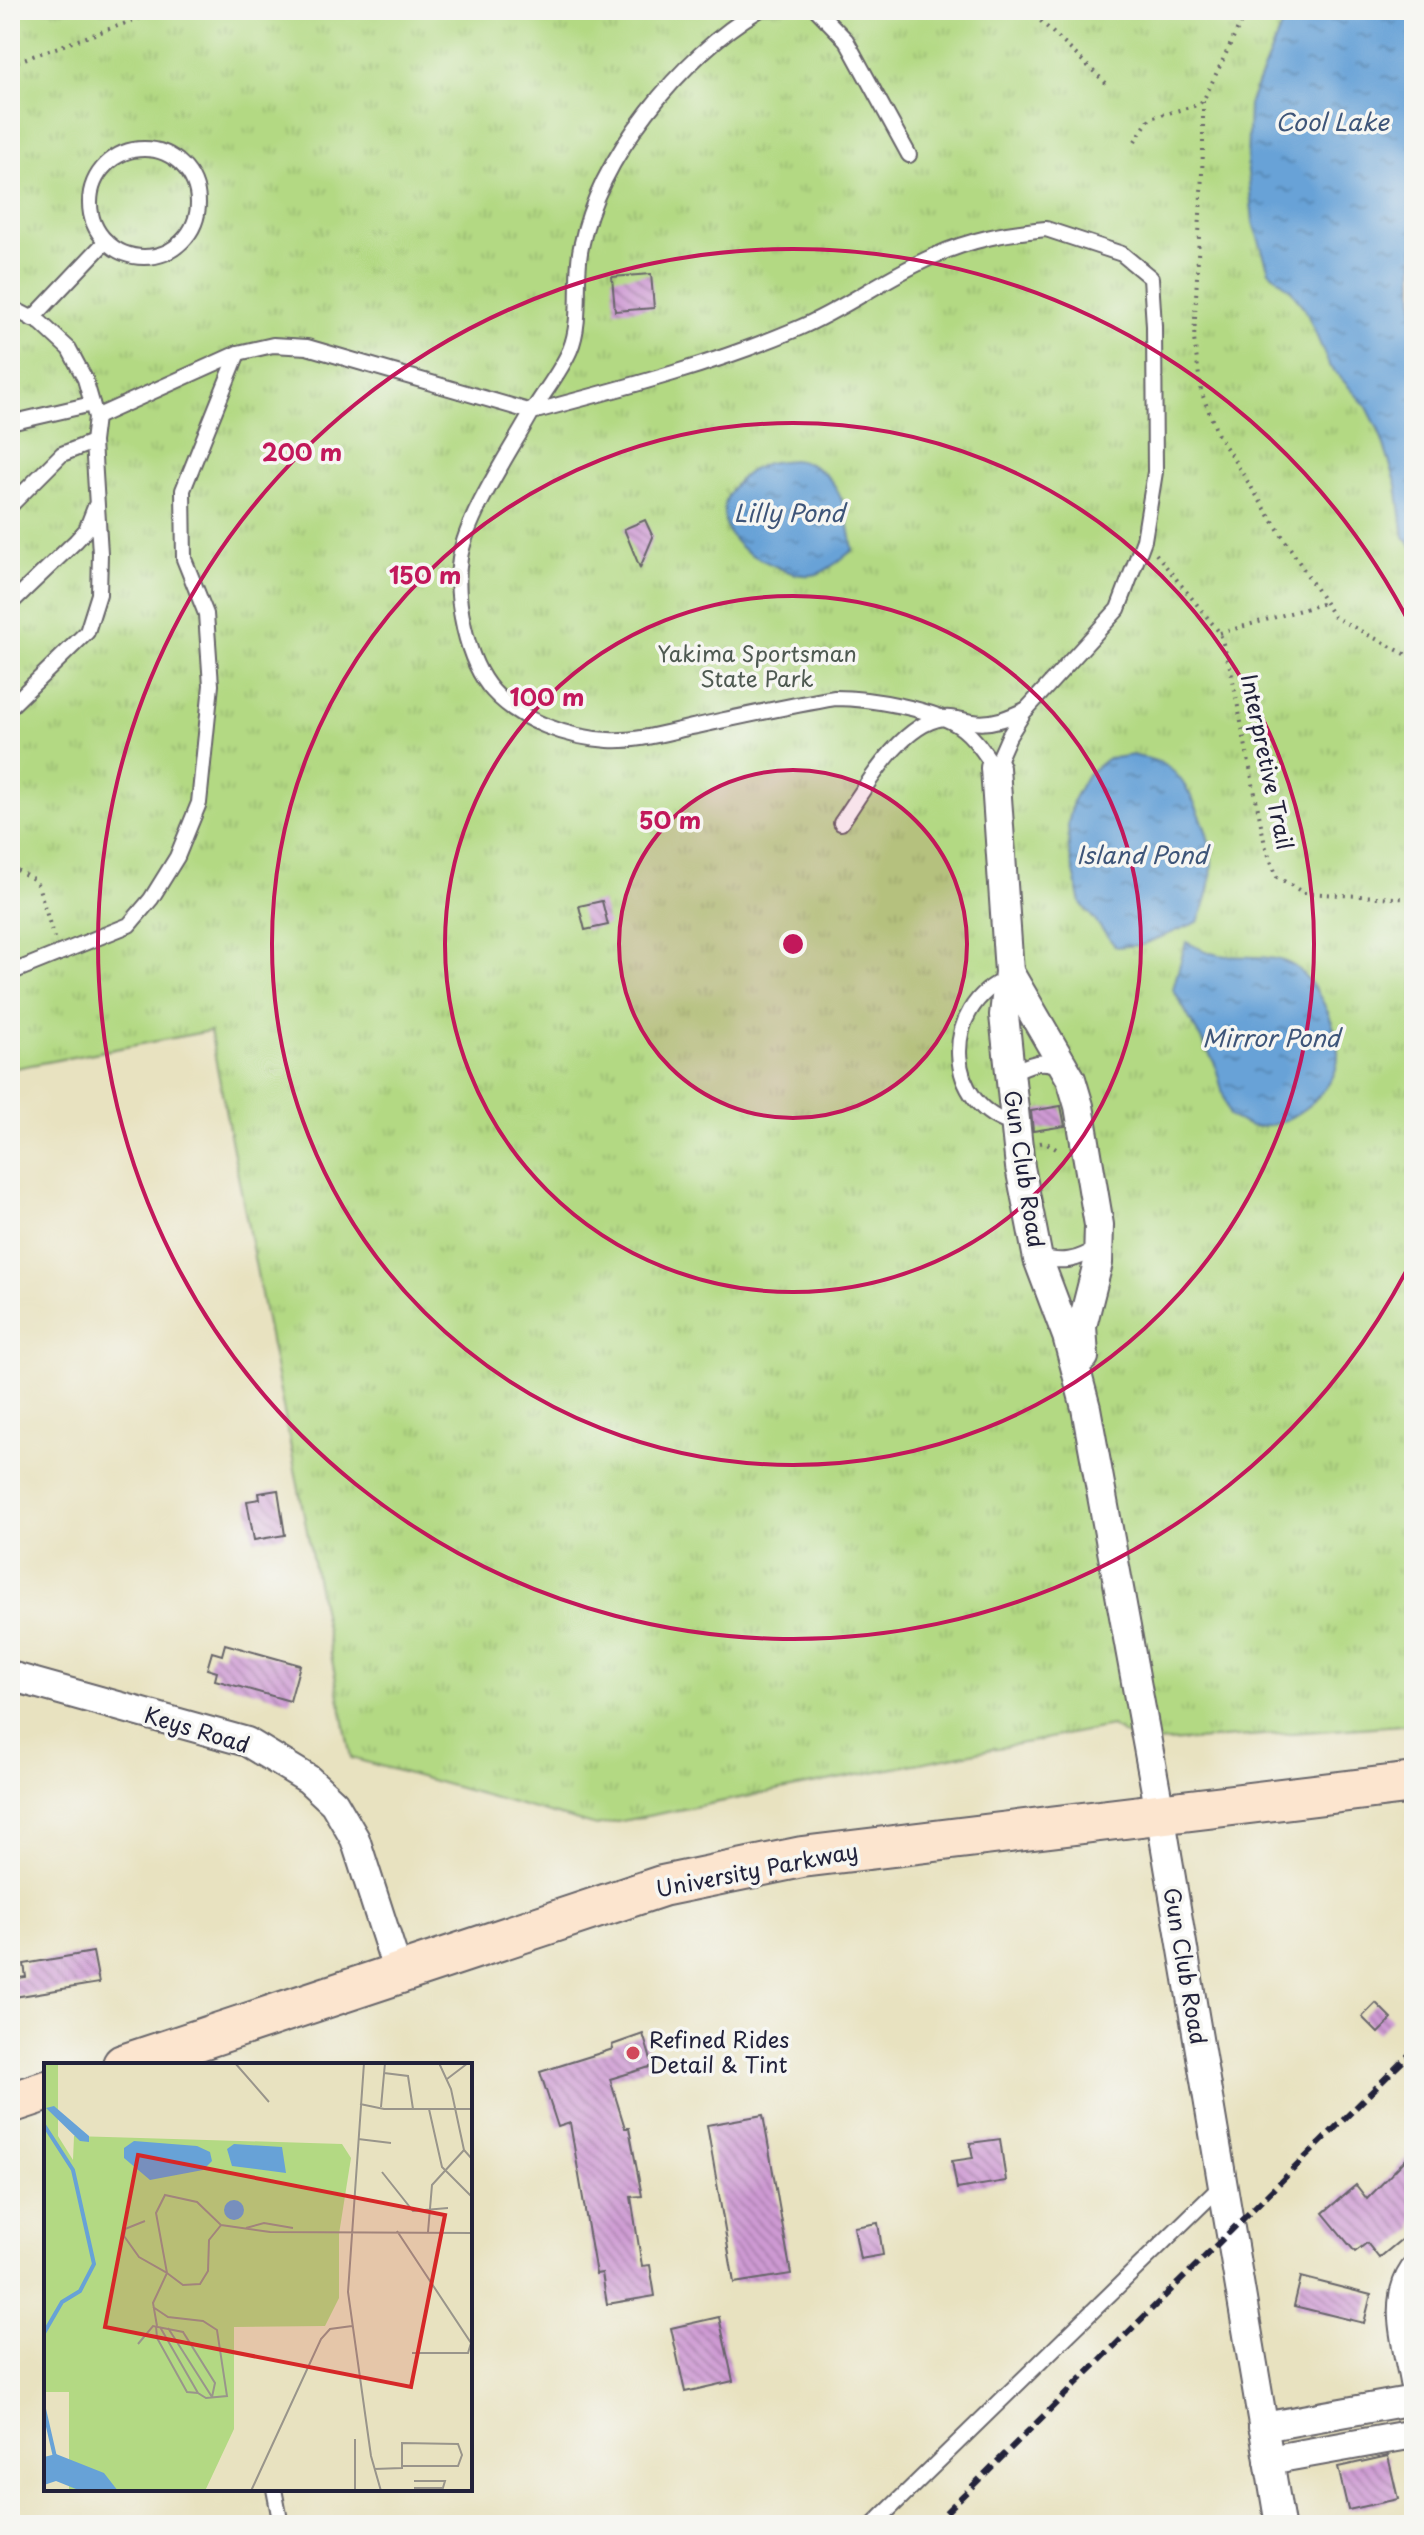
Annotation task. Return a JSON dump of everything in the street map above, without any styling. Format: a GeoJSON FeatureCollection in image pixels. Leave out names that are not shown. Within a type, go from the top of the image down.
{"type":"FeatureCollection","features":[{"type":"Feature","properties":{"kind":"main road","name":"University Parkway"},"geometry":{"type":"LineString","coordinates":[[129,2063],[662,1886],[802,1857],[1414,1783]]}},
{"type":"Feature","properties":{"kind":"main road"},"geometry":{"type":"LineString","coordinates":[[10,2103],[44,2092]]}},
{"type":"Feature","properties":{"kind":"street","name":"Gun Club Road"},"geometry":{"type":"LineString","coordinates":[[995,768],[1008,975],[1004,1015],[1017,1136],[1037,1256],[1067,1336],[1086,1408],[1160,1813],[1280,2525]]}},
{"type":"Feature","properties":{"kind":"street","name":"Gun Club Road"},"geometry":{"type":"LineString","coordinates":[[1008,975],[1071,1079],[1079,1106],[1099,1225],[1098,1263],[1082,1326],[1086,1408]]}},
{"type":"Feature","properties":{"kind":"street","name":"Keys Road"},"geometry":{"type":"LineString","coordinates":[[10,1676],[247,1742],[308,1779],[334,1803],[355,1839],[398,1972]]}},
{"type":"Feature","properties":{"kind":"street"},"geometry":{"type":"LineString","coordinates":[[1414,2271],[1407,2281],[1401,2312],[1414,2382]]}},
{"type":"Feature","properties":{"kind":"street"},"geometry":{"type":"LineString","coordinates":[[1263,2427],[1414,2400]]}},
{"type":"Feature","properties":{"kind":"street"},"geometry":{"type":"LineString","coordinates":[[1269,2460],[1414,2434]]}},
{"type":"Feature","properties":{"kind":"lane"},"geometry":{"type":"LineString","coordinates":[[759,10],[731,26],[695,58],[658,99],[612,163],[580,249],[571,348],[470,524],[460,557],[458,603],[471,652],[492,690],[530,719],[562,731],[609,740],[644,737],[835,698],[861,698],[979,723],[1006,719],[1027,709]]}},
{"type":"Feature","properties":{"kind":"lane"},"geometry":{"type":"LineString","coordinates":[[817,10],[846,40],[909,155]]}},
{"type":"Feature","properties":{"kind":"lane"},"geometry":{"type":"LineString","coordinates":[[132,149],[153,149],[173,157],[188,171],[197,191],[198,212],[190,232],[175,247],[156,256],[135,256],[115,249],[106,241],[99,234],[91,215],[90,193],[98,173],[112,158],[132,149]]}},
{"type":"Feature","properties":{"kind":"lane"},"geometry":{"type":"LineString","coordinates":[[10,423],[94,410],[238,353],[273,345],[307,347],[532,412],[679,373],[802,327],[933,256],[995,234],[1046,229],[1122,254],[1151,278],[1155,472],[1144,540],[1118,609],[1027,709],[1009,736],[995,768]]}},
{"type":"Feature","properties":{"kind":"lane"},"geometry":{"type":"LineString","coordinates":[[32,319],[106,241]]}},
{"type":"Feature","properties":{"kind":"lane"},"geometry":{"type":"LineString","coordinates":[[10,307],[41,323],[69,349],[85,379],[94,410],[99,594],[87,632],[10,707]]}},
{"type":"Feature","properties":{"kind":"lane"},"geometry":{"type":"LineString","coordinates":[[10,973],[129,925],[151,899],[177,857],[199,803],[204,777],[211,673],[206,614],[184,559],[183,490],[238,353]]}},
{"type":"Feature","properties":{"kind":"lane"},"geometry":{"type":"LineString","coordinates":[[10,506],[62,454],[93,442]]}},
{"type":"Feature","properties":{"kind":"lane"},"geometry":{"type":"LineString","coordinates":[[10,604],[86,530],[97,503]]}},
{"type":"Feature","properties":{"kind":"lane"},"geometry":{"type":"LineString","coordinates":[[944,717],[980,745],[995,768]]}},
{"type":"Feature","properties":{"kind":"lane"},"geometry":{"type":"LineString","coordinates":[[841,823],[896,747],[923,726],[944,717]]}},
{"type":"Feature","properties":{"kind":"lane"},"geometry":{"type":"LineString","coordinates":[[1008,975],[985,991],[969,1010],[961,1033],[960,1049],[964,1080],[975,1102],[1017,1136]]}},
{"type":"Feature","properties":{"kind":"lane"},"geometry":{"type":"LineString","coordinates":[[1010,1074],[1033,1063],[1053,1063],[1065,1069]]}},
{"type":"Feature","properties":{"kind":"lane"},"geometry":{"type":"LineString","coordinates":[[1037,1256],[1059,1262],[1075,1260],[1098,1247]]}},
{"type":"Feature","properties":{"kind":"lane"},"geometry":{"type":"LineString","coordinates":[[873,2525],[1222,2185]]}},
{"type":"Feature","properties":{"kind":"lane"},"geometry":{"type":"LineString","coordinates":[[274,2491],[281,2525]]}},
{"type":"Feature","properties":{"kind":"path"},"geometry":{"type":"LineString","coordinates":[[10,64],[163,10]]}},
{"type":"Feature","properties":{"kind":"path"},"geometry":{"type":"LineString","coordinates":[[1029,10],[1108,85]]}},
{"type":"Feature","properties":{"kind":"path"},"geometry":{"type":"LineString","coordinates":[[1247,10],[1203,101],[1194,339],[1201,391],[1218,435],[1334,617],[1414,656]]}},
{"type":"Feature","properties":{"kind":"path"},"geometry":{"type":"LineString","coordinates":[[1135,141],[1150,118],[1203,101]]}},
{"type":"Feature","properties":{"kind":"path","name":"Interpretive Trail"},"geometry":{"type":"LineString","coordinates":[[1144,540],[1220,633],[1231,671],[1265,845],[1277,877],[1304,893],[1414,899]]}},
{"type":"Feature","properties":{"kind":"path"},"geometry":{"type":"LineString","coordinates":[[1220,633],[1325,603]]}},
{"type":"Feature","properties":{"kind":"path"},"geometry":{"type":"LineString","coordinates":[[10,866],[38,885],[58,953]]}},
{"type":"Feature","properties":{"kind":"path"},"geometry":{"type":"LineString","coordinates":[[1017,1136],[1045,1142],[1090,1169]]}},
{"type":"Feature","properties":{"kind":"green space","name":"Yakima Sportsman State Park"},"geometry":{"type":"Polygon","coordinates":[[[10,10],[1414,10],[1414,1724],[1141,1744],[1111,1726],[596,1826],[351,1758],[210,1031],[10,1069],[10,10]]]}},
{"type":"Feature","properties":{"kind":"water","name":"Cool Lake"},"geometry":{"type":"Polygon","coordinates":[[[1288,10],[1414,10],[1414,549],[1404,537],[1397,485],[1379,431],[1367,407],[1329,365],[1306,311],[1291,290],[1269,271],[1253,222],[1247,163],[1249,104],[1288,10]]]}},
{"type":"Feature","properties":{"kind":"water","name":"Lilly Pond"},"geometry":{"type":"Polygon","coordinates":[[[793,460],[809,464],[831,481],[844,506],[851,535],[853,550],[827,570],[812,575],[790,572],[753,556],[732,537],[724,513],[731,490],[749,472],[777,461],[793,460]]]}},
{"type":"Feature","properties":{"kind":"water","name":"Island Pond"},"geometry":{"type":"Polygon","coordinates":[[[1133,755],[1163,764],[1185,786],[1207,833],[1211,876],[1198,922],[1142,945],[1116,947],[1081,903],[1069,851],[1068,825],[1073,800],[1086,776],[1107,759],[1133,755]]]}},
{"type":"Feature","properties":{"kind":"water","name":"Mirror Pond"},"geometry":{"type":"Polygon","coordinates":[[[1186,942],[1225,956],[1280,960],[1299,970],[1315,989],[1337,1040],[1337,1065],[1326,1088],[1304,1109],[1278,1123],[1264,1126],[1249,1125],[1229,1116],[1215,1064],[1173,989],[1186,942]]]}},
{"type":"Feature","properties":{"kind":"building"},"geometry":{"type":"Polygon","coordinates":[[[651,274],[654,308],[615,311],[612,277],[651,274]]]}},
{"type":"Feature","properties":{"kind":"building"},"geometry":{"type":"Polygon","coordinates":[[[645,520],[653,537],[640,568],[624,529],[645,520]]]}},
{"type":"Feature","properties":{"kind":"building"},"geometry":{"type":"Polygon","coordinates":[[[602,901],[608,925],[585,930],[579,906],[602,901]]]}},
{"type":"Feature","properties":{"kind":"building"},"geometry":{"type":"Polygon","coordinates":[[[1061,1106],[1065,1126],[1033,1131],[1031,1111],[1061,1106]]]}},
{"type":"Feature","properties":{"kind":"building"},"geometry":{"type":"Polygon","coordinates":[[[278,1490],[285,1535],[254,1540],[247,1501],[260,1499],[259,1493],[278,1490]]]}},
{"type":"Feature","properties":{"kind":"building"},"geometry":{"type":"Polygon","coordinates":[[[225,1644],[300,1665],[290,1701],[215,1680],[217,1672],[207,1669],[212,1652],[222,1655],[225,1644]]]}},
{"type":"Feature","properties":{"kind":"building"},"geometry":{"type":"Polygon","coordinates":[[[93,1952],[99,1983],[14,1997],[11,1979],[26,1977],[24,1964],[93,1952]]]}},
{"type":"Feature","properties":{"kind":"building"},"geometry":{"type":"Polygon","coordinates":[[[1376,2003],[1392,2019],[1378,2033],[1362,2017],[1376,2003]]]}},
{"type":"Feature","properties":{"kind":"building"},"geometry":{"type":"Polygon","coordinates":[[[643,2034],[653,2066],[610,2079],[625,2128],[629,2128],[642,2196],[631,2197],[642,2266],[650,2265],[655,2296],[607,2304],[602,2273],[596,2274],[570,2123],[558,2127],[540,2072],[613,2049],[612,2045],[643,2034]]]}},
{"type":"Feature","properties":{"kind":"building"},"geometry":{"type":"Polygon","coordinates":[[[763,2115],[791,2274],[734,2283],[707,2125],[763,2115]]]}},
{"type":"Feature","properties":{"kind":"building"},"geometry":{"type":"Polygon","coordinates":[[[1000,2139],[1006,2181],[957,2189],[952,2161],[973,2158],[970,2143],[1000,2139]]]}},
{"type":"Feature","properties":{"kind":"building"},"geometry":{"type":"Polygon","coordinates":[[[1414,2151],[1414,2229],[1379,2258],[1367,2243],[1355,2252],[1323,2213],[1356,2185],[1367,2199],[1414,2151]]]}},
{"type":"Feature","properties":{"kind":"building"},"geometry":{"type":"Polygon","coordinates":[[[878,2223],[883,2255],[860,2259],[854,2227],[878,2223]]]}},
{"type":"Feature","properties":{"kind":"building"},"geometry":{"type":"Polygon","coordinates":[[[1301,2277],[1371,2295],[1364,2323],[1294,2306],[1301,2277]]]}},
{"type":"Feature","properties":{"kind":"building"},"geometry":{"type":"Polygon","coordinates":[[[719,2317],[733,2381],[685,2392],[671,2328],[719,2317]]]}},
{"type":"Feature","properties":{"kind":"building"},"geometry":{"type":"Polygon","coordinates":[[[1388,2456],[1398,2499],[1348,2510],[1338,2467],[1388,2456]]]}},
{"type":"Feature","properties":{"kind":"railway"},"geometry":{"type":"LineString","coordinates":[[933,2525],[1414,2050]]}},
{"type":"Feature","properties":{"kind":"place","name":"Refined Rides Detail & Tint"},"geometry":{"type":"Point","coordinates":[633,2053]}}]}
